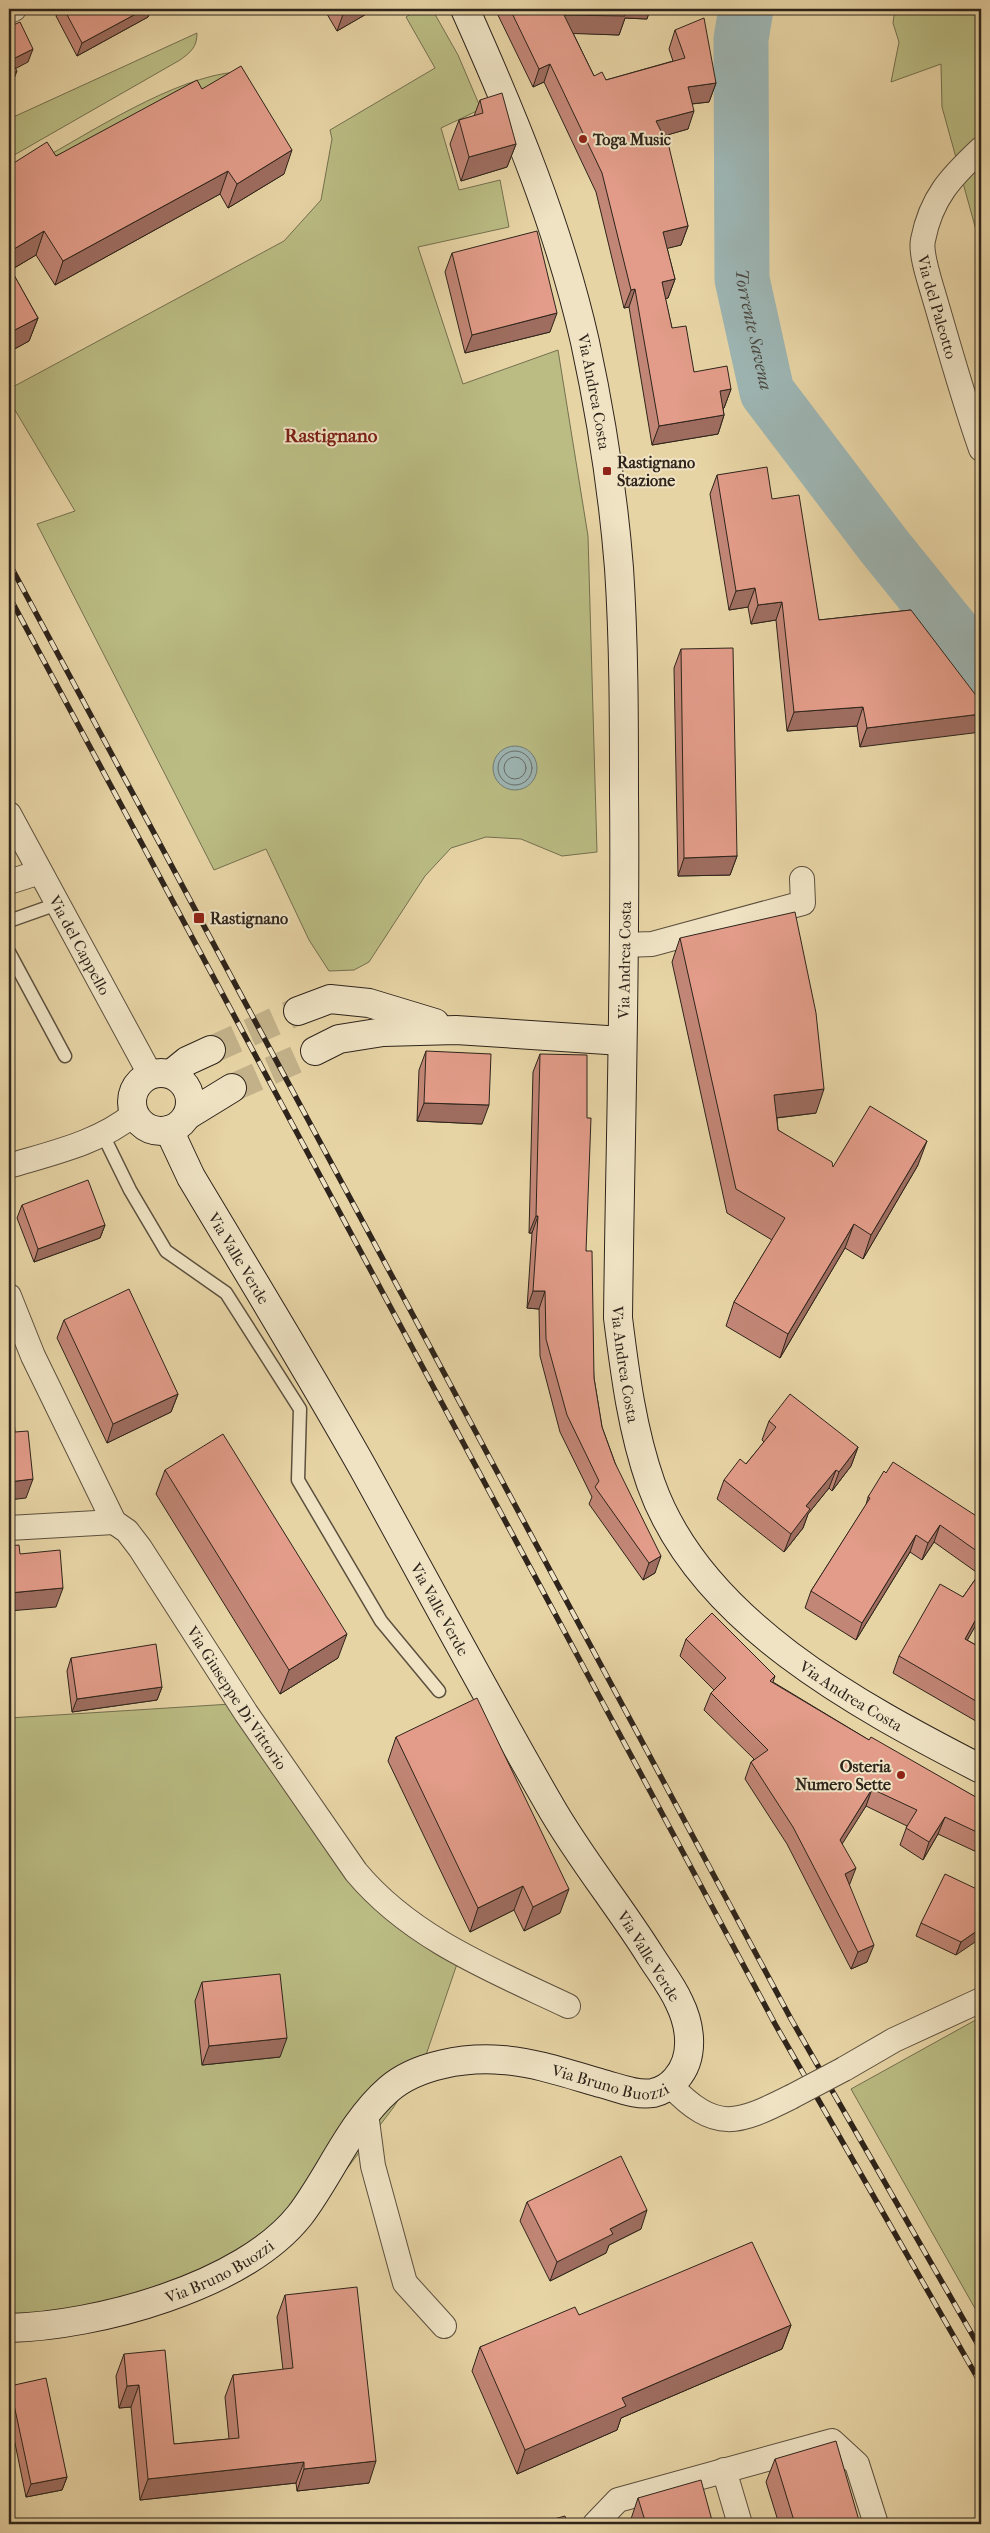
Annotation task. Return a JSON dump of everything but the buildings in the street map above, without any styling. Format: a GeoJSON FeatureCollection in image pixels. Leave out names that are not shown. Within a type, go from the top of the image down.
{"type":"FeatureCollection","features":[{"type":"Feature","properties":{"kind":"street"},"geometry":{"type":"LineString","coordinates":[[9,11],[14,9]]}},
{"type":"Feature","properties":{"kind":"street","name":"Via Andrea Costa"},"geometry":{"type":"LineString","coordinates":[[465,9],[508,105],[547,213],[582,332],[595,398],[618,566],[624,704],[624,945],[618,1318],[626,1382],[637,1437],[656,1494],[692,1561],[718,1593],[757,1630],[812,1671],[922,1739],[981,1769]]}},
{"type":"Feature","properties":{"kind":"street","name":"Via del Paleotto"},"geometry":{"type":"LineString","coordinates":[[981,149],[950,179],[932,209],[922,242],[956,378],[981,449]]}},
{"type":"Feature","properties":{"kind":"street","name":"Via del Cappello"},"geometry":{"type":"LineString","coordinates":[[9,814],[58,904],[161,1074]]}},
{"type":"Feature","properties":{"kind":"street"},"geometry":{"type":"LineString","coordinates":[[9,882],[40,872]]}},
{"type":"Feature","properties":{"kind":"street"},"geometry":{"type":"LineString","coordinates":[[624,945],[652,944],[803,903],[802,879]]}},
{"type":"Feature","properties":{"kind":"street"},"geometry":{"type":"LineString","coordinates":[[298,1011],[330,999],[370,1003],[456,1030]]}},
{"type":"Feature","properties":{"kind":"street"},"geometry":{"type":"LineString","coordinates":[[315,1050],[339,1039],[384,1032],[456,1030],[622,1041]]}},
{"type":"Feature","properties":{"kind":"street"},"geometry":{"type":"LineString","coordinates":[[211,1050],[136,1087],[132,1096],[134,1114],[145,1127],[162,1132],[232,1088]]}},
{"type":"Feature","properties":{"kind":"street","name":"Via Valle Verde"},"geometry":{"type":"LineString","coordinates":[[161,1074],[187,1086],[191,1106],[179,1123],[191,1177],[362,1467],[564,1830],[641,1940],[678,1998],[685,2016],[689,2049],[685,2066],[670,2085]]}},
{"type":"Feature","properties":{"kind":"street"},"geometry":{"type":"LineString","coordinates":[[9,1166],[103,1135],[120,1126],[134,1114]]}},
{"type":"Feature","properties":{"kind":"street","name":"Via Giuseppe Di Vittorio"},"geometry":{"type":"LineString","coordinates":[[9,1296],[33,1356],[114,1522],[127,1532],[140,1548],[246,1713],[356,1872],[376,1897],[409,1924],[472,1960],[568,2006]]}},
{"type":"Feature","properties":{"kind":"street"},"geometry":{"type":"LineString","coordinates":[[9,1528],[114,1522]]}},
{"type":"Feature","properties":{"kind":"street","name":"Via Bruno Buozzi"},"geometry":{"type":"LineString","coordinates":[[9,2328],[42,2327],[100,2316],[146,2304],[188,2290],[250,2257],[277,2238],[297,2219],[366,2113],[399,2081],[420,2071],[441,2065],[502,2060],[628,2091],[651,2094],[670,2085],[695,2109],[721,2119],[747,2118],[844,2069],[894,2040],[981,2000]]}},
{"type":"Feature","properties":{"kind":"street"},"geometry":{"type":"LineString","coordinates":[[366,2113],[373,2166],[405,2283],[444,2326]]}},
{"type":"Feature","properties":{"kind":"street"},"geometry":{"type":"LineString","coordinates":[[595,2524],[618,2500],[832,2441],[857,2464],[876,2524]]}},
{"type":"Feature","properties":{"kind":"street"},"geometry":{"type":"LineString","coordinates":[[724,2470],[740,2524]]}},
{"type":"Feature","properties":{"kind":"lane"},"geometry":{"type":"LineString","coordinates":[[9,921],[58,904]]}},
{"type":"Feature","properties":{"kind":"lane"},"geometry":{"type":"LineString","coordinates":[[9,952],[65,1056]]}},
{"type":"Feature","properties":{"kind":"lane"},"geometry":{"type":"LineString","coordinates":[[103,1135],[130,1190],[166,1251],[226,1293],[300,1409],[298,1480],[381,1621],[438,1691]]}},
{"type":"Feature","properties":{"kind":"green space"},"geometry":{"type":"Polygon","coordinates":[[[418,9],[432,9],[458,55],[481,109],[441,128],[459,190],[500,180],[509,227],[418,247],[463,384],[558,350],[588,536],[597,852],[562,856],[521,839],[486,837],[451,848],[425,876],[369,962],[354,970],[329,971],[309,940],[266,849],[214,870],[37,524],[75,511],[9,400],[9,389],[284,241],[321,200],[332,139],[330,130],[435,68],[406,17],[418,9]]]}},
{"type":"Feature","properties":{"kind":"green space"},"geometry":{"type":"Polygon","coordinates":[[[895,9],[981,9],[981,248],[942,107],[941,64],[891,82],[899,42],[893,23],[895,9]]]}},
{"type":"Feature","properties":{"kind":"green space"},"geometry":{"type":"Polygon","coordinates":[[[197,33],[193,49],[180,60],[9,158],[9,119],[197,33]]]}},
{"type":"Feature","properties":{"kind":"green space"},"geometry":{"type":"Polygon","coordinates":[[[236,72],[47,180],[37,162],[160,95],[212,76],[236,72]]]}},
{"type":"Feature","properties":{"kind":"green space"},"geometry":{"type":"Polygon","coordinates":[[[231,1704],[333,1856],[458,1961],[425,2058],[393,2108],[298,2233],[145,2306],[9,2321],[9,1718],[231,1704]]]}},
{"type":"Feature","properties":{"kind":"green space"},"geometry":{"type":"Polygon","coordinates":[[[981,2017],[981,2319],[851,2089],[981,2017]]]}},
{"type":"Feature","properties":{"kind":"water"},"geometry":{"type":"Polygon","coordinates":[[[519,746],[531,752],[536,760],[536,776],[531,784],[523,789],[511,790],[499,784],[494,776],[493,764],[499,752],[507,747],[519,746]]]}},
{"type":"Feature","properties":{"kind":"waterway","name":"Torrente Savena"},"geometry":{"type":"LineString","coordinates":[[746,9],[741,39],[742,279],[767,392],[884,546],[981,666]]}},
{"type":"Feature","properties":{"kind":"tunnel"},"geometry":{"type":"LineString","coordinates":[[211,1050],[298,1011]]}},
{"type":"Feature","properties":{"kind":"tunnel"},"geometry":{"type":"LineString","coordinates":[[232,1088],[315,1051]]}},
{"type":"Feature","properties":{"kind":"railway"},"geometry":{"type":"LineString","coordinates":[[9,563],[791,2019],[981,2350]]}},
{"type":"Feature","properties":{"kind":"railway"},"geometry":{"type":"LineString","coordinates":[[9,596],[775,2024],[981,2384]]}},
{"type":"Feature","properties":{"kind":"place","name":"Toga Music"},"geometry":{"type":"Point","coordinates":[583,139]}},
{"type":"Feature","properties":{"kind":"place","name":"Rastignano Stazione"},"geometry":{"type":"Point","coordinates":[607,471]}},
{"type":"Feature","properties":{"kind":"place","name":"Rastignano"},"geometry":{"type":"Point","coordinates":[199,918]}},
{"type":"Feature","properties":{"kind":"place","name":"Osteria Numero Sette"},"geometry":{"type":"Point","coordinates":[901,1775]}},
{"type":"Feature","properties":{"kind":"district","name":"Rastignano"},"geometry":{"type":"Point","coordinates":[331,435]}}]}
